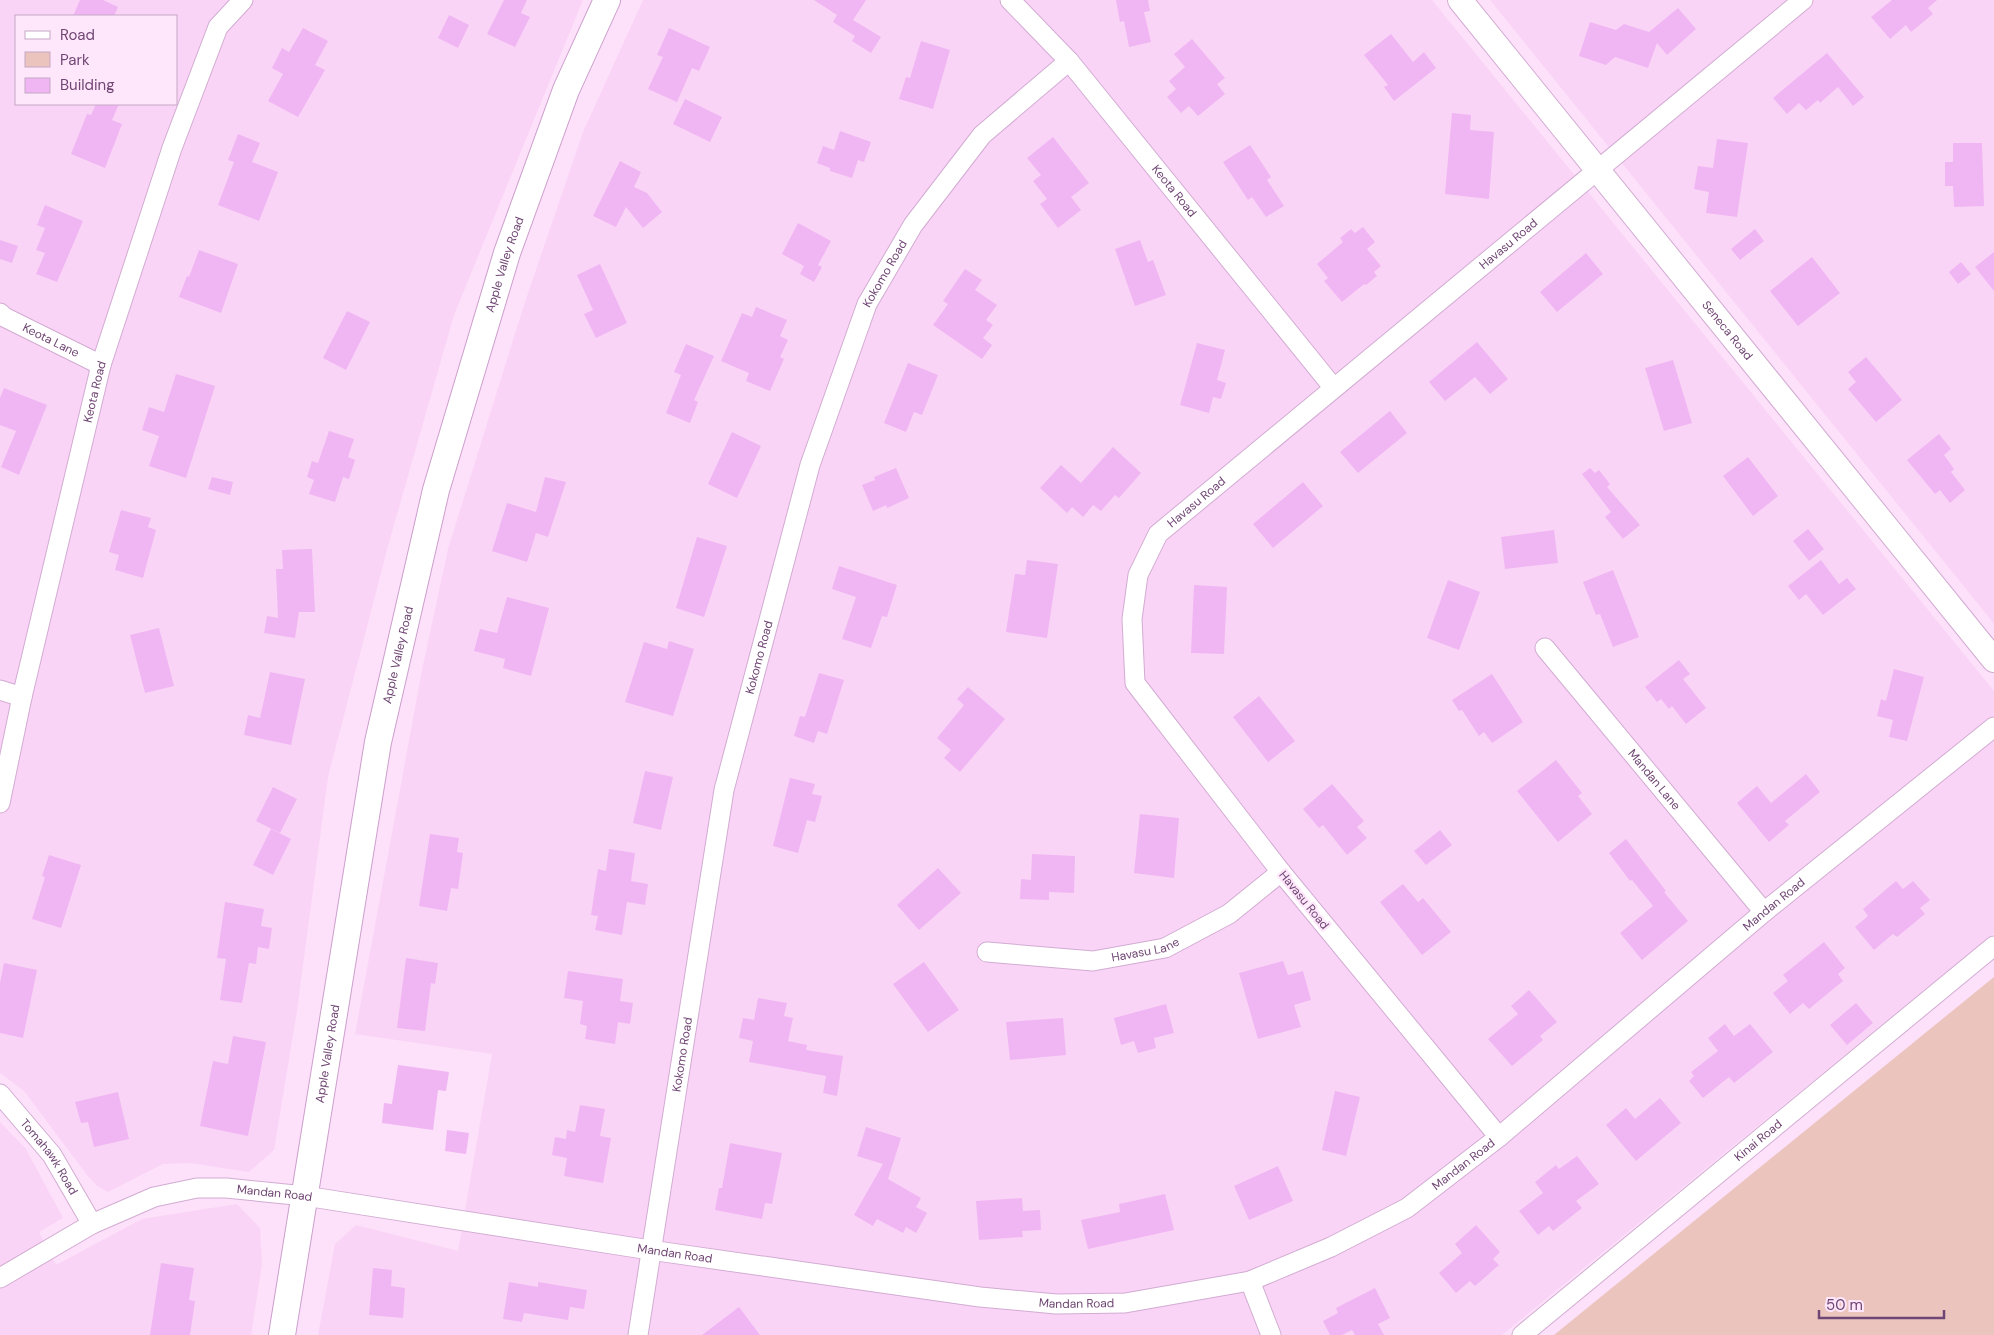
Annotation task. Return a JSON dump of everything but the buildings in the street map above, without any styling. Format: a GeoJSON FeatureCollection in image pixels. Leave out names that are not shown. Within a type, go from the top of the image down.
{"type":"FeatureCollection","features":[{"type":"Feature","properties":{"kind":"main road","name":"Apple Valley Road"},"geometry":{"type":"LineString","coordinates":[[282,1335],[378,742],[436,490],[507,253],[566,90],[607,0]]}},
{"type":"Feature","properties":{"kind":"street","name":"Keota Road"},"geometry":{"type":"LineString","coordinates":[[0,803],[22,697],[101,365],[172,148],[218,27],[243,0]]}},
{"type":"Feature","properties":{"kind":"street","name":"Keota Road"},"geometry":{"type":"LineString","coordinates":[[1010,0],[1069,61],[1334,387]]}},
{"type":"Feature","properties":{"kind":"street","name":"Seneca Road"},"geometry":{"type":"LineString","coordinates":[[1460,0],[1994,660]]}},
{"type":"Feature","properties":{"kind":"street","name":"Havasu Road"},"geometry":{"type":"LineString","coordinates":[[1499,1137],[1281,872],[1135,683],[1132,619],[1138,575],[1158,534],[1803,0]]}},
{"type":"Feature","properties":{"kind":"street","name":"Kokomo Road"},"geometry":{"type":"LineString","coordinates":[[638,1335],[724,790],[813,456],[867,304],[913,225],[982,135],[1069,61]]}},
{"type":"Feature","properties":{"kind":"street","name":"Keota Lane"},"geometry":{"type":"LineString","coordinates":[[0,313],[4,317],[101,365]]}},
{"type":"Feature","properties":{"kind":"street","name":"Mandan Lane"},"geometry":{"type":"LineString","coordinates":[[1545,648],[1764,912]]}},
{"type":"Feature","properties":{"kind":"street"},"geometry":{"type":"LineString","coordinates":[[0,690],[22,697]]}},
{"type":"Feature","properties":{"kind":"street","name":"Mandan Road"},"geometry":{"type":"LineString","coordinates":[[0,1278],[92,1224],[154,1197],[197,1188],[226,1188],[306,1196],[650,1250],[980,1297],[1056,1304],[1125,1303],[1250,1281],[1331,1247],[1407,1208],[1499,1137],[1764,912],[1994,727]]}},
{"type":"Feature","properties":{"kind":"street","name":"Havasu Lane"},"geometry":{"type":"LineString","coordinates":[[987,952],[1093,961],[1165,948],[1229,914],[1281,872]]}},
{"type":"Feature","properties":{"kind":"street","name":"Kinai Road"},"geometry":{"type":"LineString","coordinates":[[1522,1335],[1994,946]]}},
{"type":"Feature","properties":{"kind":"street","name":"Tomahawk Road"},"geometry":{"type":"LineString","coordinates":[[0,1094],[52,1155],[92,1224]]}},
{"type":"Feature","properties":{"kind":"street"},"geometry":{"type":"LineString","coordinates":[[1250,1281],[1271,1335]]}},
{"type":"Feature","properties":{"kind":"shaded area"},"geometry":{"type":"Polygon","coordinates":[[[0,0],[583,0],[454,315],[388,546],[328,777],[297,1011],[274,1150],[249,1172],[190,1163],[163,1164],[108,1192],[97,1186],[87,1175],[24,1091],[0,1073],[0,0]]]}},
{"type":"Feature","properties":{"kind":"shaded area"},"geometry":{"type":"Polygon","coordinates":[[[643,0],[1432,0],[1994,691],[1994,933],[1502,1335],[318,1335],[335,1244],[356,1225],[458,1251],[492,1054],[355,1034],[422,670],[448,549],[523,308],[583,132],[643,0]]]}},
{"type":"Feature","properties":{"kind":"shaded area"},"geometry":{"type":"Polygon","coordinates":[[[1490,0],[1994,0],[1994,624],[1987,615],[1490,0]]]}},
{"type":"Feature","properties":{"kind":"shaded area"},"geometry":{"type":"Polygon","coordinates":[[[0,1122],[26,1149],[63,1218],[39,1232],[56,1265],[142,1219],[237,1204],[260,1228],[262,1264],[251,1335],[0,1335],[0,1122]]]}},
{"type":"Feature","properties":{"kind":"green space"},"geometry":{"type":"Polygon","coordinates":[[[1994,977],[1994,1335],[1554,1335],[1994,977]]]}}]}
